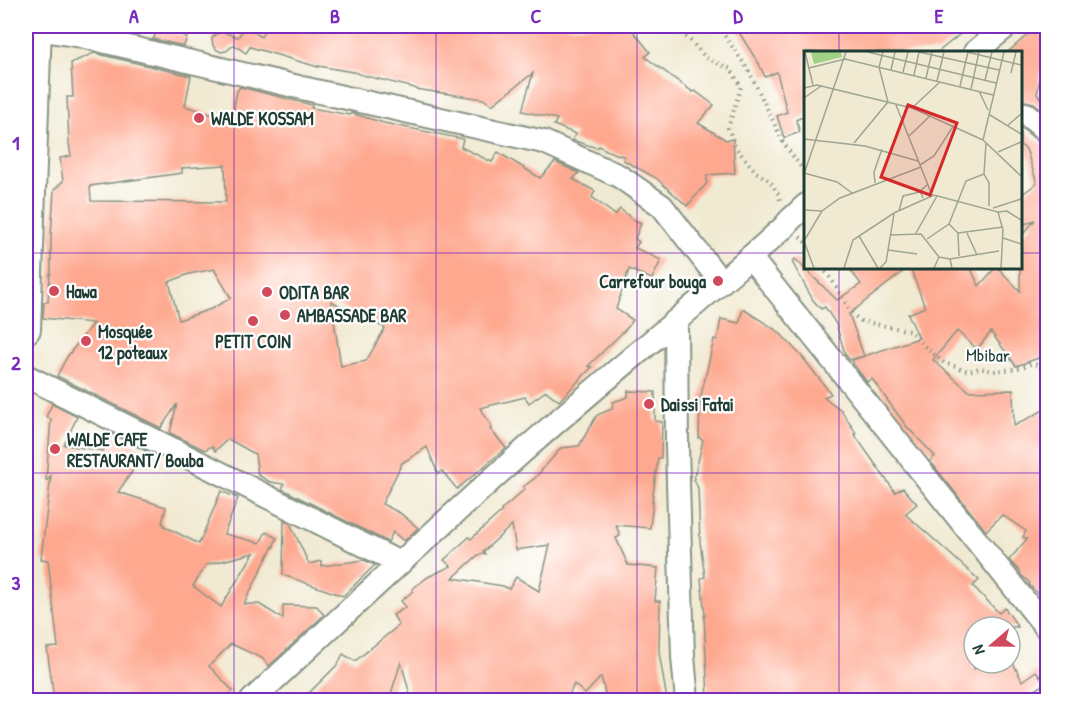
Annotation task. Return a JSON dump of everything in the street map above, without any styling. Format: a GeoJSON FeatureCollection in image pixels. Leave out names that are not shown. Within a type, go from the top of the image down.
{"type":"FeatureCollection","features":[{"type":"Feature","properties":{"kind":"street"},"geometry":{"type":"LineString","coordinates":[[976,51],[1007,26]]}},
{"type":"Feature","properties":{"kind":"street"},"geometry":{"type":"LineString","coordinates":[[26,329],[36,27],[543,142],[619,176],[662,206],[721,282]]}},
{"type":"Feature","properties":{"kind":"street"},"geometry":{"type":"LineString","coordinates":[[1022,113],[1026,114],[1047,132]]}},
{"type":"Feature","properties":{"kind":"street"},"geometry":{"type":"LineString","coordinates":[[252,700],[520,454],[792,220]]}},
{"type":"Feature","properties":{"kind":"street"},"geometry":{"type":"LineString","coordinates":[[750,258],[1047,630]]}},
{"type":"Feature","properties":{"kind":"street"},"geometry":{"type":"LineString","coordinates":[[676,321],[682,657],[687,700]]}},
{"type":"Feature","properties":{"kind":"street"},"geometry":{"type":"LineString","coordinates":[[26,376],[400,563]]}},
{"type":"Feature","properties":{"kind":"path"},"geometry":{"type":"LineString","coordinates":[[671,26],[690,39],[706,58],[731,69],[741,87],[728,129],[736,148],[756,172],[770,182],[804,240]]}},
{"type":"Feature","properties":{"kind":"path"},"geometry":{"type":"LineString","coordinates":[[718,26],[750,71],[784,144],[804,171]]}},
{"type":"Feature","properties":{"kind":"path","name":"Mbibar"},"geometry":{"type":"LineString","coordinates":[[823,268],[855,318],[910,331],[944,363],[969,371],[980,368],[994,371],[1017,369],[1039,364],[1047,375]]}},
{"type":"Feature","properties":{"kind":"building"},"geometry":{"type":"Polygon","coordinates":[[[246,26],[261,37],[267,26],[629,26],[650,52],[645,57],[714,105],[698,123],[726,140],[733,139],[735,173],[707,175],[707,183],[687,206],[656,178],[623,160],[625,157],[599,146],[597,148],[572,140],[576,134],[554,125],[557,119],[522,111],[533,73],[492,105],[483,99],[415,89],[358,73],[318,67],[250,47],[246,53],[234,45],[221,52],[213,46],[212,38],[218,33],[223,32],[238,37],[246,26]]]}},
{"type":"Feature","properties":{"kind":"building"},"geometry":{"type":"Polygon","coordinates":[[[735,26],[970,26],[939,51],[804,51],[804,116],[796,120],[800,132],[784,138],[777,116],[787,112],[777,72],[765,77],[735,26]]]}},
{"type":"Feature","properties":{"kind":"building"},"geometry":{"type":"Polygon","coordinates":[[[160,27],[187,37],[184,46],[153,39],[160,27]]]}},
{"type":"Feature","properties":{"kind":"building"},"geometry":{"type":"Polygon","coordinates":[[[1035,28],[1047,42],[1047,61],[1042,66],[1037,94],[1047,106],[1047,114],[1034,103],[1022,100],[1022,51],[1009,51],[1035,28]]]}},
{"type":"Feature","properties":{"kind":"building"},"geometry":{"type":"Polygon","coordinates":[[[94,53],[191,76],[185,106],[230,120],[230,113],[233,113],[237,91],[240,87],[312,105],[311,108],[350,115],[351,113],[384,123],[463,139],[461,147],[492,162],[498,152],[540,178],[555,162],[579,173],[573,179],[595,191],[592,197],[615,215],[620,209],[641,223],[635,239],[639,242],[635,248],[661,260],[652,279],[629,269],[616,309],[633,320],[588,366],[592,367],[559,401],[546,391],[529,403],[525,397],[480,408],[492,427],[490,429],[506,448],[457,489],[442,471],[438,474],[427,447],[402,463],[382,504],[400,513],[418,528],[404,541],[393,532],[388,542],[282,489],[284,484],[270,482],[258,475],[255,454],[228,439],[215,451],[212,446],[205,450],[170,433],[177,404],[161,428],[57,376],[67,357],[93,323],[43,318],[44,302],[48,302],[51,274],[54,190],[63,181],[60,158],[71,156],[67,97],[73,97],[71,63],[94,53]],[[225,165],[182,168],[182,173],[90,186],[91,201],[226,202],[225,165]],[[214,269],[189,274],[169,282],[179,320],[211,309],[231,298],[214,269]],[[331,301],[341,366],[366,361],[385,328],[331,301]]]}},
{"type":"Feature","properties":{"kind":"building"},"geometry":{"type":"Polygon","coordinates":[[[1022,129],[1039,142],[1047,145],[1047,355],[1016,366],[991,332],[977,349],[957,331],[933,360],[969,391],[1013,390],[1014,426],[1047,408],[1047,601],[1031,587],[1009,560],[1027,539],[1023,537],[1026,531],[1002,515],[986,531],[930,461],[935,456],[907,427],[872,379],[867,382],[852,360],[919,338],[908,314],[925,307],[910,268],[970,268],[979,286],[995,268],[998,268],[1020,291],[1022,236],[1035,220],[1022,225],[1022,194],[1037,183],[1026,149],[1022,146],[1022,129]]]}},
{"type":"Feature","properties":{"kind":"building"},"geometry":{"type":"Polygon","coordinates":[[[795,259],[837,300],[861,284],[849,268],[908,268],[849,314],[864,356],[850,360],[845,354],[836,324],[825,307],[821,309],[813,300],[792,262],[795,259]]]}},
{"type":"Feature","properties":{"kind":"building"},"geometry":{"type":"Polygon","coordinates":[[[743,309],[779,332],[804,359],[831,394],[824,397],[841,410],[856,433],[854,434],[895,492],[903,488],[917,504],[905,514],[979,580],[973,586],[999,613],[1005,608],[1010,615],[962,615],[962,675],[1019,675],[1022,681],[1036,671],[1045,683],[1030,694],[1034,700],[744,700],[744,696],[708,699],[701,578],[705,577],[700,542],[698,488],[694,479],[703,440],[699,438],[700,400],[721,319],[739,323],[743,309]]]}},
{"type":"Feature","properties":{"kind":"building"},"geometry":{"type":"Polygon","coordinates":[[[628,391],[655,392],[655,421],[662,422],[661,458],[658,458],[650,528],[616,525],[620,536],[616,538],[628,565],[658,568],[655,601],[660,601],[659,652],[667,700],[607,700],[601,677],[585,694],[574,684],[567,700],[421,700],[419,696],[411,698],[401,662],[389,700],[377,700],[363,695],[361,700],[302,700],[338,664],[343,654],[355,661],[399,625],[393,615],[406,607],[401,601],[413,591],[412,589],[428,577],[451,566],[444,560],[469,537],[471,539],[525,489],[523,487],[535,478],[561,448],[579,446],[597,415],[612,409],[613,402],[628,397],[628,391]],[[512,525],[483,552],[485,554],[478,555],[453,578],[509,589],[516,577],[539,591],[550,545],[516,550],[512,525]]]}},
{"type":"Feature","properties":{"kind":"building"},"geometry":{"type":"Polygon","coordinates":[[[52,404],[77,417],[64,445],[103,451],[112,434],[146,451],[118,492],[166,507],[162,523],[164,526],[199,544],[221,491],[238,498],[224,534],[260,543],[266,532],[277,538],[273,547],[275,547],[272,548],[244,604],[259,604],[283,619],[283,605],[317,606],[324,615],[269,666],[262,658],[231,644],[209,666],[233,691],[223,700],[54,700],[47,648],[58,647],[48,560],[41,559],[51,475],[46,480],[51,419],[46,417],[52,404]],[[254,553],[206,565],[193,586],[221,607],[254,553]]]}},
{"type":"Feature","properties":{"kind":"building"},"geometry":{"type":"Polygon","coordinates":[[[284,520],[290,523],[309,564],[321,561],[322,566],[364,560],[375,565],[343,596],[283,575],[284,520]]]}},
{"type":"Feature","properties":{"kind":"place","name":"WALDE KOSSAM"},"geometry":{"type":"Point","coordinates":[199,118]}},
{"type":"Feature","properties":{"kind":"place","name":"Carrefour bouga"},"geometry":{"type":"Point","coordinates":[718,281]}},
{"type":"Feature","properties":{"kind":"place","name":"Hawa"},"geometry":{"type":"Point","coordinates":[54,291]}},
{"type":"Feature","properties":{"kind":"place","name":"ODITA BAR"},"geometry":{"type":"Point","coordinates":[267,292]}},
{"type":"Feature","properties":{"kind":"place","name":"AMBASSADE BAR"},"geometry":{"type":"Point","coordinates":[285,315]}},
{"type":"Feature","properties":{"kind":"place","name":"PETIT COIN"},"geometry":{"type":"Point","coordinates":[253,321]}},
{"type":"Feature","properties":{"kind":"place","name":"Mosquée 12 poteaux"},"geometry":{"type":"Point","coordinates":[86,341]}},
{"type":"Feature","properties":{"kind":"place","name":"Daissi Fatai"},"geometry":{"type":"Point","coordinates":[649,404]}},
{"type":"Feature","properties":{"kind":"place","name":"WALDE CAFE RESTAURANT/ Bouba"},"geometry":{"type":"Point","coordinates":[55,449]}}]}
